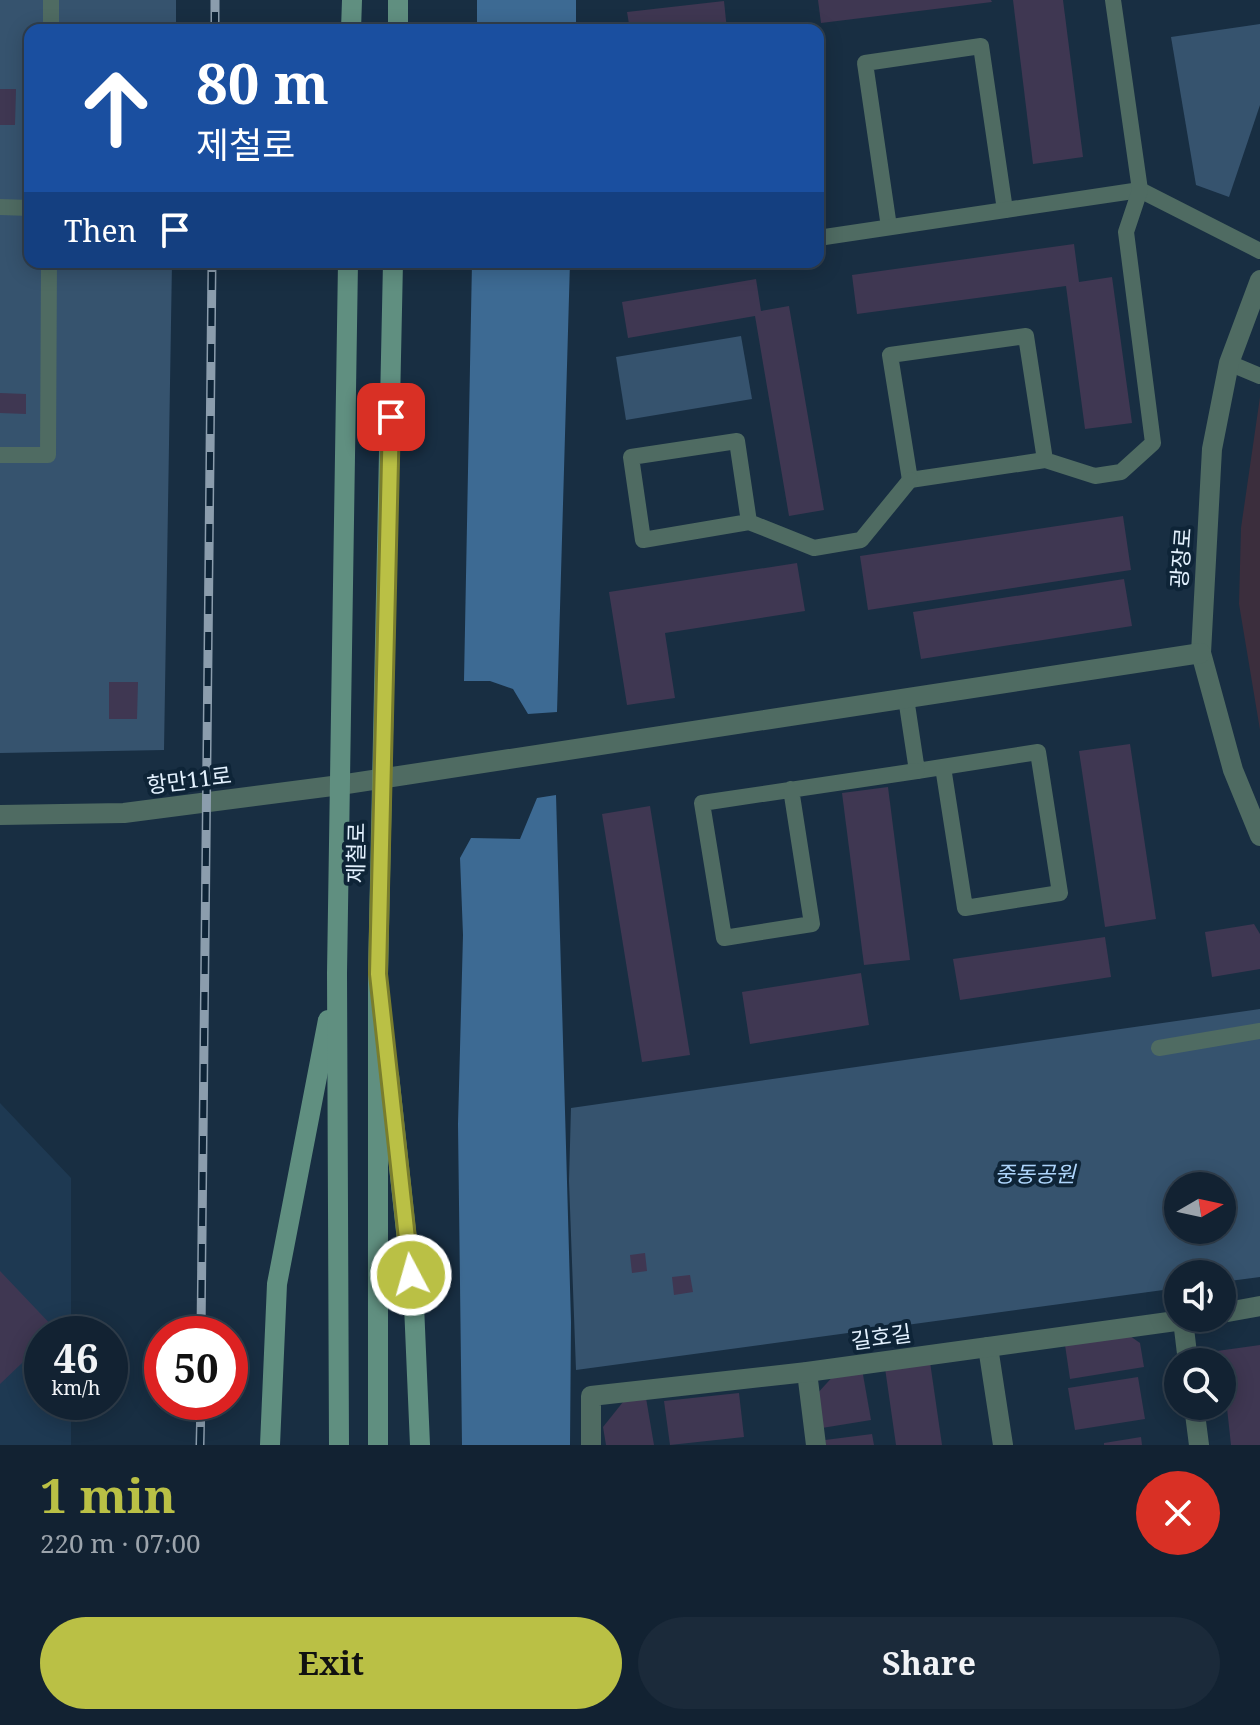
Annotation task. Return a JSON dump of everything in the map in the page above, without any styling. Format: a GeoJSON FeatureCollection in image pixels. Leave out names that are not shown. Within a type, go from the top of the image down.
{"type":"FeatureCollection","features":[{"type":"Feature","properties":{"kind":"main road"},"geometry":{"type":"LineString","coordinates":[[351,24],[352,0]]}},
{"type":"Feature","properties":{"kind":"main road"},"geometry":{"type":"LineString","coordinates":[[398,0],[398,24]]}},
{"type":"Feature","properties":{"kind":"main road","name":"제철로"},"geometry":{"type":"LineString","coordinates":[[339,1445],[337,973],[348,268]]}},
{"type":"Feature","properties":{"kind":"main road","name":"제철로"},"geometry":{"type":"LineString","coordinates":[[378,1445],[378,974],[393,268]]}},
{"type":"Feature","properties":{"kind":"main road"},"geometry":{"type":"LineString","coordinates":[[270,1445],[277,1284],[337,973]]}},
{"type":"Feature","properties":{"kind":"main road"},"geometry":{"type":"LineString","coordinates":[[378,974],[414,1305],[420,1445]]}},
{"type":"Feature","properties":{"kind":"street","name":"광장로"},"geometry":{"type":"LineString","coordinates":[[1260,280],[1229,363],[1212,449],[1201,653],[1233,770],[1260,836]]}},
{"type":"Feature","properties":{"kind":"street","name":"항만11로"},"geometry":{"type":"LineString","coordinates":[[0,815],[124,813],[340,785],[1201,653]]}},
{"type":"Feature","properties":{"kind":"street"},"geometry":{"type":"LineString","coordinates":[[1236,1310],[1260,1306]]}},
{"type":"Feature","properties":{"kind":"street","name":"길호길"},"geometry":{"type":"LineString","coordinates":[[591,1445],[591,1396],[807,1372],[1164,1322]]}},
{"type":"Feature","properties":{"kind":"street"},"geometry":{"type":"LineString","coordinates":[[988,1347],[1003,1445]]}},
{"type":"Feature","properties":{"kind":"street"},"geometry":{"type":"LineString","coordinates":[[807,1372],[816,1445]]}},
{"type":"Feature","properties":{"kind":"street"},"geometry":{"type":"LineString","coordinates":[[1196,1420],[1199,1445]]}},
{"type":"Feature","properties":{"kind":"lane"},"geometry":{"type":"LineString","coordinates":[[51,0],[51,24]]}},
{"type":"Feature","properties":{"kind":"lane"},"geometry":{"type":"LineString","coordinates":[[749,522],[737,441],[631,457],[643,540],[749,522],[814,548],[861,540],[910,480],[1045,460],[1095,476],[1121,472],[1153,443],[1126,232],[1140,190],[1113,0]]}},
{"type":"Feature","properties":{"kind":"lane"},"geometry":{"type":"LineString","coordinates":[[889,227],[865,63],[880,60],[981,46],[1005,210]]}},
{"type":"Feature","properties":{"kind":"lane"},"geometry":{"type":"LineString","coordinates":[[824,237],[1140,190],[1260,251]]}},
{"type":"Feature","properties":{"kind":"lane"},"geometry":{"type":"LineString","coordinates":[[0,207],[24,208]]}},
{"type":"Feature","properties":{"kind":"lane"},"geometry":{"type":"LineString","coordinates":[[0,455],[48,455],[49,268]]}},
{"type":"Feature","properties":{"kind":"lane"},"geometry":{"type":"LineString","coordinates":[[910,480],[890,355],[1026,336],[1045,460]]}},
{"type":"Feature","properties":{"kind":"lane"},"geometry":{"type":"LineString","coordinates":[[1229,363],[1260,376]]}},
{"type":"Feature","properties":{"kind":"lane"},"geometry":{"type":"LineString","coordinates":[[906,698],[917,771]]}},
{"type":"Feature","properties":{"kind":"lane"},"geometry":{"type":"LineString","coordinates":[[791,789],[812,924],[724,938],[702,803],[791,789],[917,771],[1038,752],[1060,893],[965,908],[943,767]]}},
{"type":"Feature","properties":{"kind":"lane"},"geometry":{"type":"LineString","coordinates":[[1159,1048],[1260,1031]]}},
{"type":"Feature","properties":{"kind":"shaded area"},"geometry":{"type":"Polygon","coordinates":[[[477,0],[576,0],[576,24],[477,24],[477,0]]]}},
{"type":"Feature","properties":{"kind":"shaded area"},"geometry":{"type":"Polygon","coordinates":[[[472,268],[570,268],[557,712],[528,714],[513,689],[490,681],[464,681],[472,268]]]}},
{"type":"Feature","properties":{"kind":"shaded area"},"geometry":{"type":"Polygon","coordinates":[[[1260,397],[1260,730],[1239,604],[1241,528],[1260,397]]]}},
{"type":"Feature","properties":{"kind":"shaded area"},"geometry":{"type":"Polygon","coordinates":[[[556,795],[571,1322],[570,1445],[462,1445],[458,1124],[463,935],[460,858],[471,838],[520,839],[537,798],[556,795]]]}},
{"type":"Feature","properties":{"kind":"shaded area"},"geometry":{"type":"Polygon","coordinates":[[[0,1103],[71,1178],[71,1316],[24,1316],[24,1420],[71,1420],[71,1445],[0,1445],[0,1103]]]}},
{"type":"Feature","properties":{"kind":"green space"},"geometry":{"type":"Polygon","coordinates":[[[0,0],[176,0],[176,24],[24,24],[24,268],[172,268],[164,750],[0,753],[0,0]]]}},
{"type":"Feature","properties":{"kind":"green space"},"geometry":{"type":"Polygon","coordinates":[[[1260,24],[1260,105],[1229,197],[1196,185],[1171,37],[1260,24]]]}},
{"type":"Feature","properties":{"kind":"green space"},"geometry":{"type":"Polygon","coordinates":[[[741,336],[752,399],[626,420],[616,357],[741,336]]]}},
{"type":"Feature","properties":{"kind":"green space","name":"중동공원"},"geometry":{"type":"Polygon","coordinates":[[[1260,1009],[1260,1277],[1236,1280],[1236,1260],[1164,1260],[1164,1290],[576,1370],[569,1181],[571,1108],[1260,1009]]]}},
{"type":"Feature","properties":{"kind":"building"},"geometry":{"type":"Polygon","coordinates":[[[818,0],[991,0],[992,2],[821,23],[818,0]]]}},
{"type":"Feature","properties":{"kind":"building"},"geometry":{"type":"Polygon","coordinates":[[[1013,0],[1063,0],[1083,157],[1033,164],[1013,0]]]}},
{"type":"Feature","properties":{"kind":"building"},"geometry":{"type":"Polygon","coordinates":[[[724,1],[726,24],[629,24],[627,12],[724,1]]]}},
{"type":"Feature","properties":{"kind":"building"},"geometry":{"type":"Polygon","coordinates":[[[0,89],[16,89],[15,125],[0,125],[0,89]]]}},
{"type":"Feature","properties":{"kind":"building"},"geometry":{"type":"Polygon","coordinates":[[[1074,244],[1079,282],[1112,277],[1132,423],[1085,429],[1066,286],[857,314],[852,275],[1074,244]]]}},
{"type":"Feature","properties":{"kind":"building"},"geometry":{"type":"Polygon","coordinates":[[[756,279],[761,311],[789,306],[824,510],[789,516],[755,316],[628,338],[622,302],[756,279]]]}},
{"type":"Feature","properties":{"kind":"building"},"geometry":{"type":"Polygon","coordinates":[[[0,393],[26,394],[26,414],[0,413],[0,393]]]}},
{"type":"Feature","properties":{"kind":"building"},"geometry":{"type":"Polygon","coordinates":[[[1123,516],[1131,570],[868,610],[860,556],[1123,516]]]}},
{"type":"Feature","properties":{"kind":"building"},"geometry":{"type":"Polygon","coordinates":[[[797,563],[805,611],[665,633],[675,698],[627,705],[609,592],[797,563]]]}},
{"type":"Feature","properties":{"kind":"building"},"geometry":{"type":"Polygon","coordinates":[[[1124,579],[1132,626],[921,659],[913,612],[1124,579]]]}},
{"type":"Feature","properties":{"kind":"building"},"geometry":{"type":"Polygon","coordinates":[[[109,682],[138,682],[137,719],[109,719],[109,682]]]}},
{"type":"Feature","properties":{"kind":"building"},"geometry":{"type":"Polygon","coordinates":[[[1130,744],[1156,919],[1105,927],[1079,751],[1130,744]]]}},
{"type":"Feature","properties":{"kind":"building"},"geometry":{"type":"Polygon","coordinates":[[[888,787],[910,960],[864,965],[842,793],[888,787]]]}},
{"type":"Feature","properties":{"kind":"building"},"geometry":{"type":"Polygon","coordinates":[[[650,806],[690,1055],[642,1062],[602,814],[650,806]]]}},
{"type":"Feature","properties":{"kind":"building"},"geometry":{"type":"Polygon","coordinates":[[[1254,924],[1260,934],[1260,969],[1212,977],[1205,932],[1254,924]]]}},
{"type":"Feature","properties":{"kind":"building"},"geometry":{"type":"Polygon","coordinates":[[[1105,937],[1111,977],[960,1000],[953,959],[1105,937]]]}},
{"type":"Feature","properties":{"kind":"building"},"geometry":{"type":"Polygon","coordinates":[[[861,973],[869,1025],[750,1044],[742,992],[861,973]]]}},
{"type":"Feature","properties":{"kind":"building"},"geometry":{"type":"Polygon","coordinates":[[[645,1253],[647,1271],[632,1273],[630,1255],[645,1253]]]}},
{"type":"Feature","properties":{"kind":"building"},"geometry":{"type":"Polygon","coordinates":[[[0,1271],[43,1316],[24,1316],[24,1361],[0,1384],[0,1271]]]}},
{"type":"Feature","properties":{"kind":"building"},"geometry":{"type":"Polygon","coordinates":[[[690,1275],[693,1292],[674,1295],[672,1277],[690,1275]]]}},
{"type":"Feature","properties":{"kind":"building"},"geometry":{"type":"Polygon","coordinates":[[[1120,1329],[1140,1343],[1144,1367],[1070,1379],[1064,1338],[1120,1329]]]}},
{"type":"Feature","properties":{"kind":"building"},"geometry":{"type":"Polygon","coordinates":[[[1260,1345],[1260,1445],[1231,1445],[1228,1420],[1236,1420],[1236,1348],[1260,1345]]]}},
{"type":"Feature","properties":{"kind":"building"},"geometry":{"type":"Polygon","coordinates":[[[930,1362],[942,1445],[896,1445],[885,1368],[930,1362]]]}},
{"type":"Feature","properties":{"kind":"building"},"geometry":{"type":"Polygon","coordinates":[[[862,1369],[871,1420],[822,1428],[816,1395],[836,1373],[862,1369]]]}},
{"type":"Feature","properties":{"kind":"building"},"geometry":{"type":"Polygon","coordinates":[[[1138,1377],[1145,1419],[1075,1430],[1068,1388],[1138,1377]]]}},
{"type":"Feature","properties":{"kind":"building"},"geometry":{"type":"Polygon","coordinates":[[[739,1393],[744,1437],[670,1445],[664,1401],[739,1393]]]}},
{"type":"Feature","properties":{"kind":"building"},"geometry":{"type":"Polygon","coordinates":[[[646,1398],[654,1445],[606,1445],[603,1427],[623,1402],[646,1398]]]}},
{"type":"Feature","properties":{"kind":"building"},"geometry":{"type":"Polygon","coordinates":[[[872,1434],[874,1445],[826,1445],[825,1440],[872,1434]]]}},
{"type":"Feature","properties":{"kind":"building"},"geometry":{"type":"Polygon","coordinates":[[[1141,1437],[1142,1445],[1104,1445],[1104,1443],[1141,1437]]]}},
{"type":"Feature","properties":{"kind":"railway"},"geometry":{"type":"LineString","coordinates":[[215,0],[215,24]]}},
{"type":"Feature","properties":{"kind":"railway"},"geometry":{"type":"LineString","coordinates":[[201,1316],[212,268]]}},
{"type":"Feature","properties":{"kind":"railway"},"geometry":{"type":"LineString","coordinates":[[200,1445],[201,1420]]}},
{"type":"Feature","properties":{"kind":"route"},"geometry":{"type":"LineString","coordinates":[[391,417],[378,974],[411,1275]]}}]}
